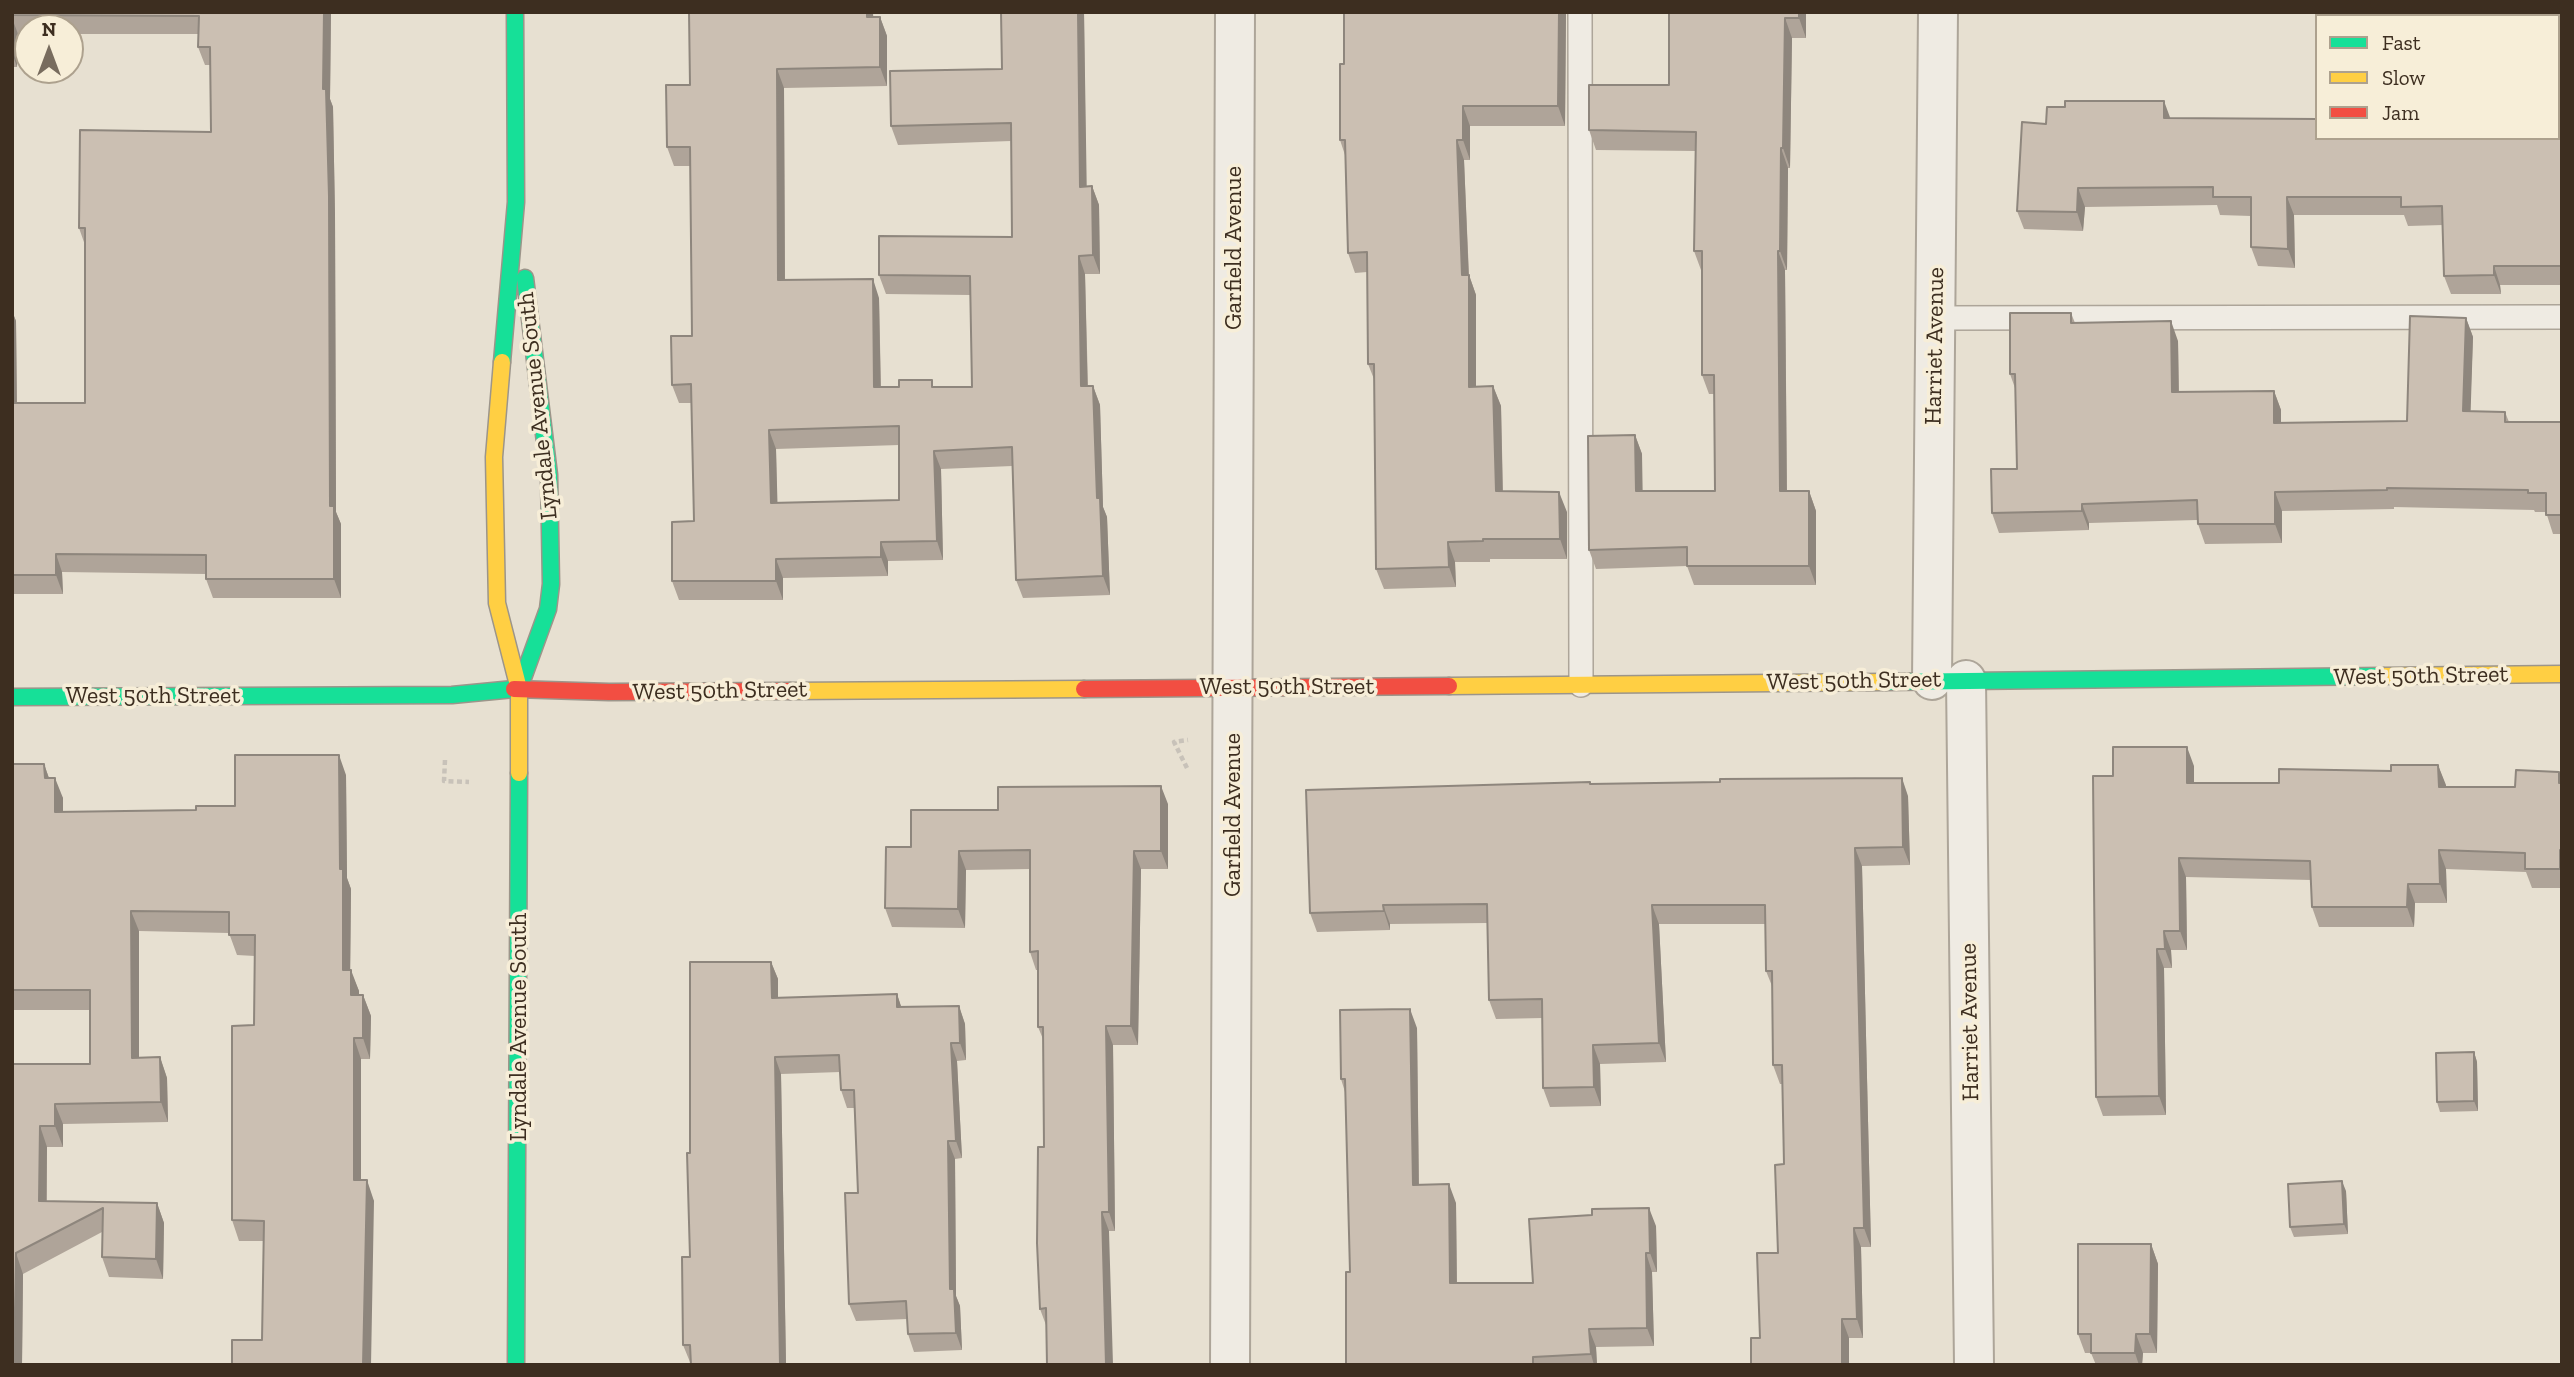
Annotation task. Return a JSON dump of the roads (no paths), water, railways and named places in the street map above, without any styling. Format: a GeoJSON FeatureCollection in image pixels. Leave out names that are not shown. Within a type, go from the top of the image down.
{"type":"FeatureCollection","features":[{"type":"Feature","properties":{"kind":"main road","name":"Lyndale Avenue South"},"geometry":{"type":"LineString","coordinates":[[515,12],[516,202],[494,470],[497,603],[519,689],[516,1365]]}},
{"type":"Feature","properties":{"kind":"main road","name":"Lyndale Avenue South"},"geometry":{"type":"LineString","coordinates":[[516,202],[551,495],[550,601],[519,689]]}},
{"type":"Feature","properties":{"kind":"main road","name":"West 50th Street"},"geometry":{"type":"LineString","coordinates":[[12,697],[452,695],[519,689],[622,692],[1581,685],[2562,674]]}},
{"type":"Feature","properties":{"kind":"street","name":"Garfield Avenue"},"geometry":{"type":"LineString","coordinates":[[1230,1365],[1235,12]]}},
{"type":"Feature","properties":{"kind":"street","name":"Harriet Avenue"},"geometry":{"type":"LineString","coordinates":[[1938,12],[1936,318],[1974,1365]]}},
{"type":"Feature","properties":{"kind":"lane"},"geometry":{"type":"LineString","coordinates":[[1580,12],[1581,685]]}},
{"type":"Feature","properties":{"kind":"lane"},"geometry":{"type":"LineString","coordinates":[[1936,318],[2562,317]]}}]}
